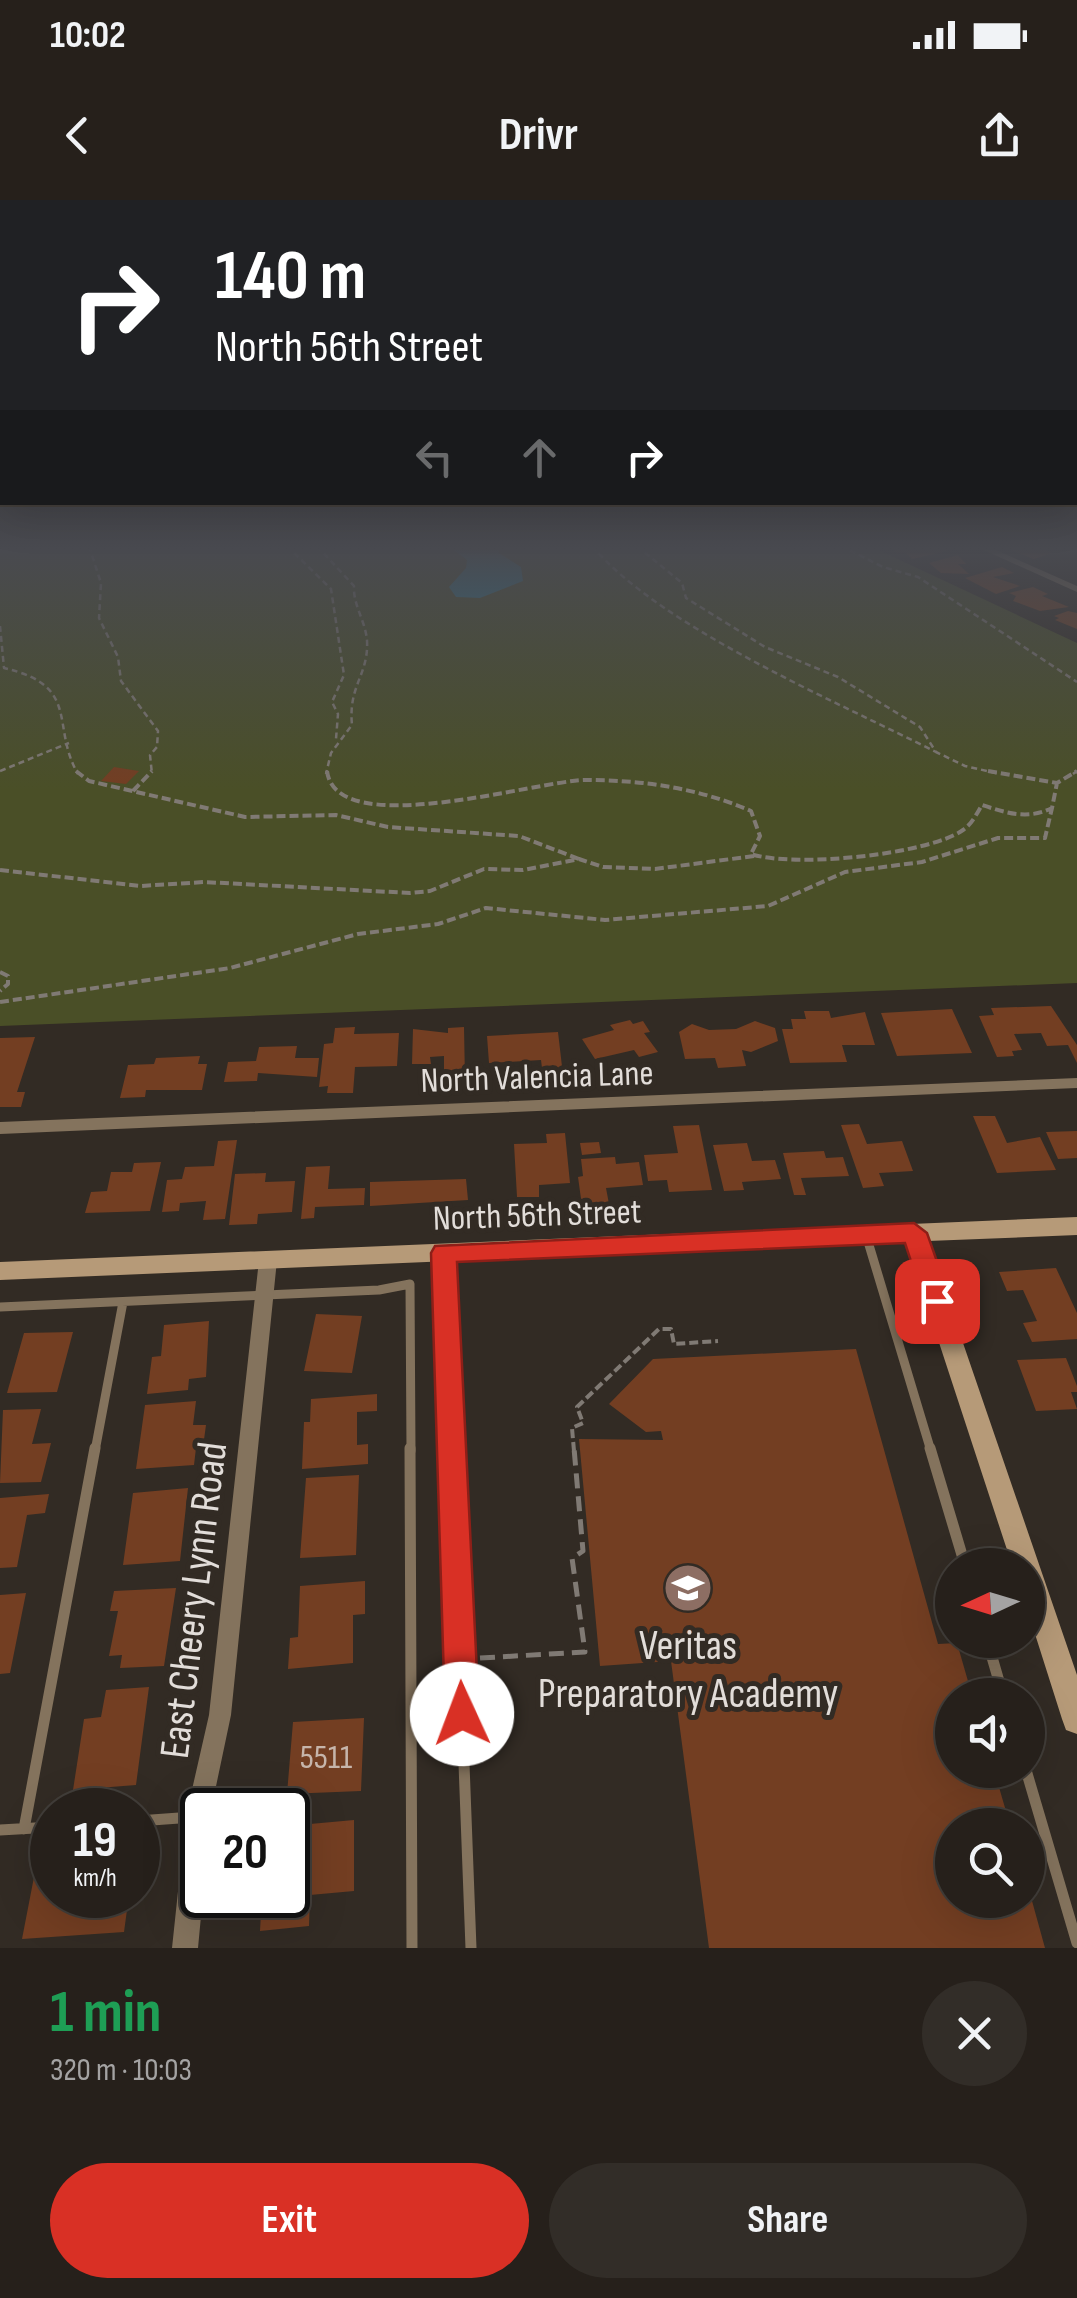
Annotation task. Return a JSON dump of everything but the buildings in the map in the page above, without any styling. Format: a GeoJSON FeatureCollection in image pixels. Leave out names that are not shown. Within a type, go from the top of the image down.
{"type":"FeatureCollection","features":[{"type":"Feature","properties":{"kind":"main road","name":"North 56th Street"},"geometry":{"type":"LineString","coordinates":[[0,1271],[1077,1226]]}},
{"type":"Feature","properties":{"kind":"main road"},"geometry":{"type":"LineString","coordinates":[[914,1233],[1019,1548]]}},
{"type":"Feature","properties":{"kind":"main road"},"geometry":{"type":"LineString","coordinates":[[1045,1624],[1077,1719]]}},
{"type":"Feature","properties":{"kind":"street","name":"North Valencia Lane"},"geometry":{"type":"LineString","coordinates":[[0,1128],[1077,1083]]}},
{"type":"Feature","properties":{"kind":"street","name":"East Cheery Lynn Road"},"geometry":{"type":"LineString","coordinates":[[204,1788],[220,1714],[268,1260]]}},
{"type":"Feature","properties":{"kind":"street","name":"East Cheery Lynn Road"},"geometry":{"type":"LineString","coordinates":[[185,1948],[188,1918]]}},
{"type":"Feature","properties":{"kind":"lane"},"geometry":{"type":"LineString","coordinates":[[866,1235],[960,1548]]}},
{"type":"Feature","properties":{"kind":"lane"},"geometry":{"type":"LineString","coordinates":[[444,1253],[471,1948]]}},
{"type":"Feature","properties":{"kind":"lane"},"geometry":{"type":"LineString","coordinates":[[0,1307],[379,1290],[410,1284],[412,1948]]}},
{"type":"Feature","properties":{"kind":"lane"},"geometry":{"type":"LineString","coordinates":[[24,1828],[123,1302]]}},
{"type":"Feature","properties":{"kind":"lane"},"geometry":{"type":"LineString","coordinates":[[1031,1788],[1077,1943]]}},
{"type":"Feature","properties":{"kind":"lane"},"geometry":{"type":"LineString","coordinates":[[0,1830],[30,1828]]}},
{"type":"Feature","properties":{"kind":"path"},"geometry":{"type":"LineString","coordinates":[[0,628],[4,668],[40,676],[56,701],[70,742],[74,772],[105,786],[246,816],[336,815],[388,827],[518,836],[603,867],[655,869],[754,856],[770,862],[828,860],[964,830],[982,804],[1016,816],[1052,808]]}},
{"type":"Feature","properties":{"kind":"path"},"geometry":{"type":"LineString","coordinates":[[104,628],[118,657],[119,674],[158,731],[157,747],[150,755],[152,774],[133,791]]}},
{"type":"Feature","properties":{"kind":"path"},"geometry":{"type":"LineString","coordinates":[[337,628],[344,676],[332,702],[338,714],[336,738],[325,768],[329,783],[348,800],[430,806],[534,784],[648,783],[712,794],[751,811],[760,836],[754,856]]}},
{"type":"Feature","properties":{"kind":"path"},"geometry":{"type":"LineString","coordinates":[[336,738],[352,725],[349,696],[364,670],[364,628]]}},
{"type":"Feature","properties":{"kind":"path"},"geometry":{"type":"LineString","coordinates":[[699,628],[936,752],[988,772],[1057,783],[1077,771]]}},
{"type":"Feature","properties":{"kind":"path"},"geometry":{"type":"LineString","coordinates":[[731,628],[822,668],[901,715],[926,732],[936,752]]}},
{"type":"Feature","properties":{"kind":"path"},"geometry":{"type":"LineString","coordinates":[[995,628],[1077,682]]}},
{"type":"Feature","properties":{"kind":"path"},"geometry":{"type":"LineString","coordinates":[[0,771],[70,742]]}},
{"type":"Feature","properties":{"kind":"path"},"geometry":{"type":"LineString","coordinates":[[0,1002],[230,968],[358,934],[438,924],[486,908],[605,920],[768,906],[845,872],[922,862],[998,838],[1045,838],[1057,783]]}},
{"type":"Feature","properties":{"kind":"path"},"geometry":{"type":"LineString","coordinates":[[0,870],[140,886],[204,882],[253,888],[410,893],[430,891],[484,868],[523,870],[579,859]]}},
{"type":"Feature","properties":{"kind":"path"},"geometry":{"type":"LineString","coordinates":[[0,972],[8,976],[8,984],[0,992]]}},
{"type":"Feature","properties":{"kind":"path"},"geometry":{"type":"LineString","coordinates":[[480,1658],[586,1652],[572,1558],[583,1551],[572,1428],[583,1423],[577,1407],[659,1329],[671,1330],[674,1344],[718,1341]]}},
{"type":"Feature","properties":{"kind":"green space"},"geometry":{"type":"Polygon","coordinates":[[[0,628],[1044,628],[1077,643],[1077,983],[0,1026],[0,628]]]}},
{"type":"Feature","properties":{"kind":"place","name":"Veritas Preparatory Academy"},"geometry":{"type":"Point","coordinates":[688,1588]}},
{"type":"Feature","properties":{"kind":"route"},"geometry":{"type":"LineString","coordinates":[[462,1714],[444,1253],[914,1233],[937,1301]]}}]}
